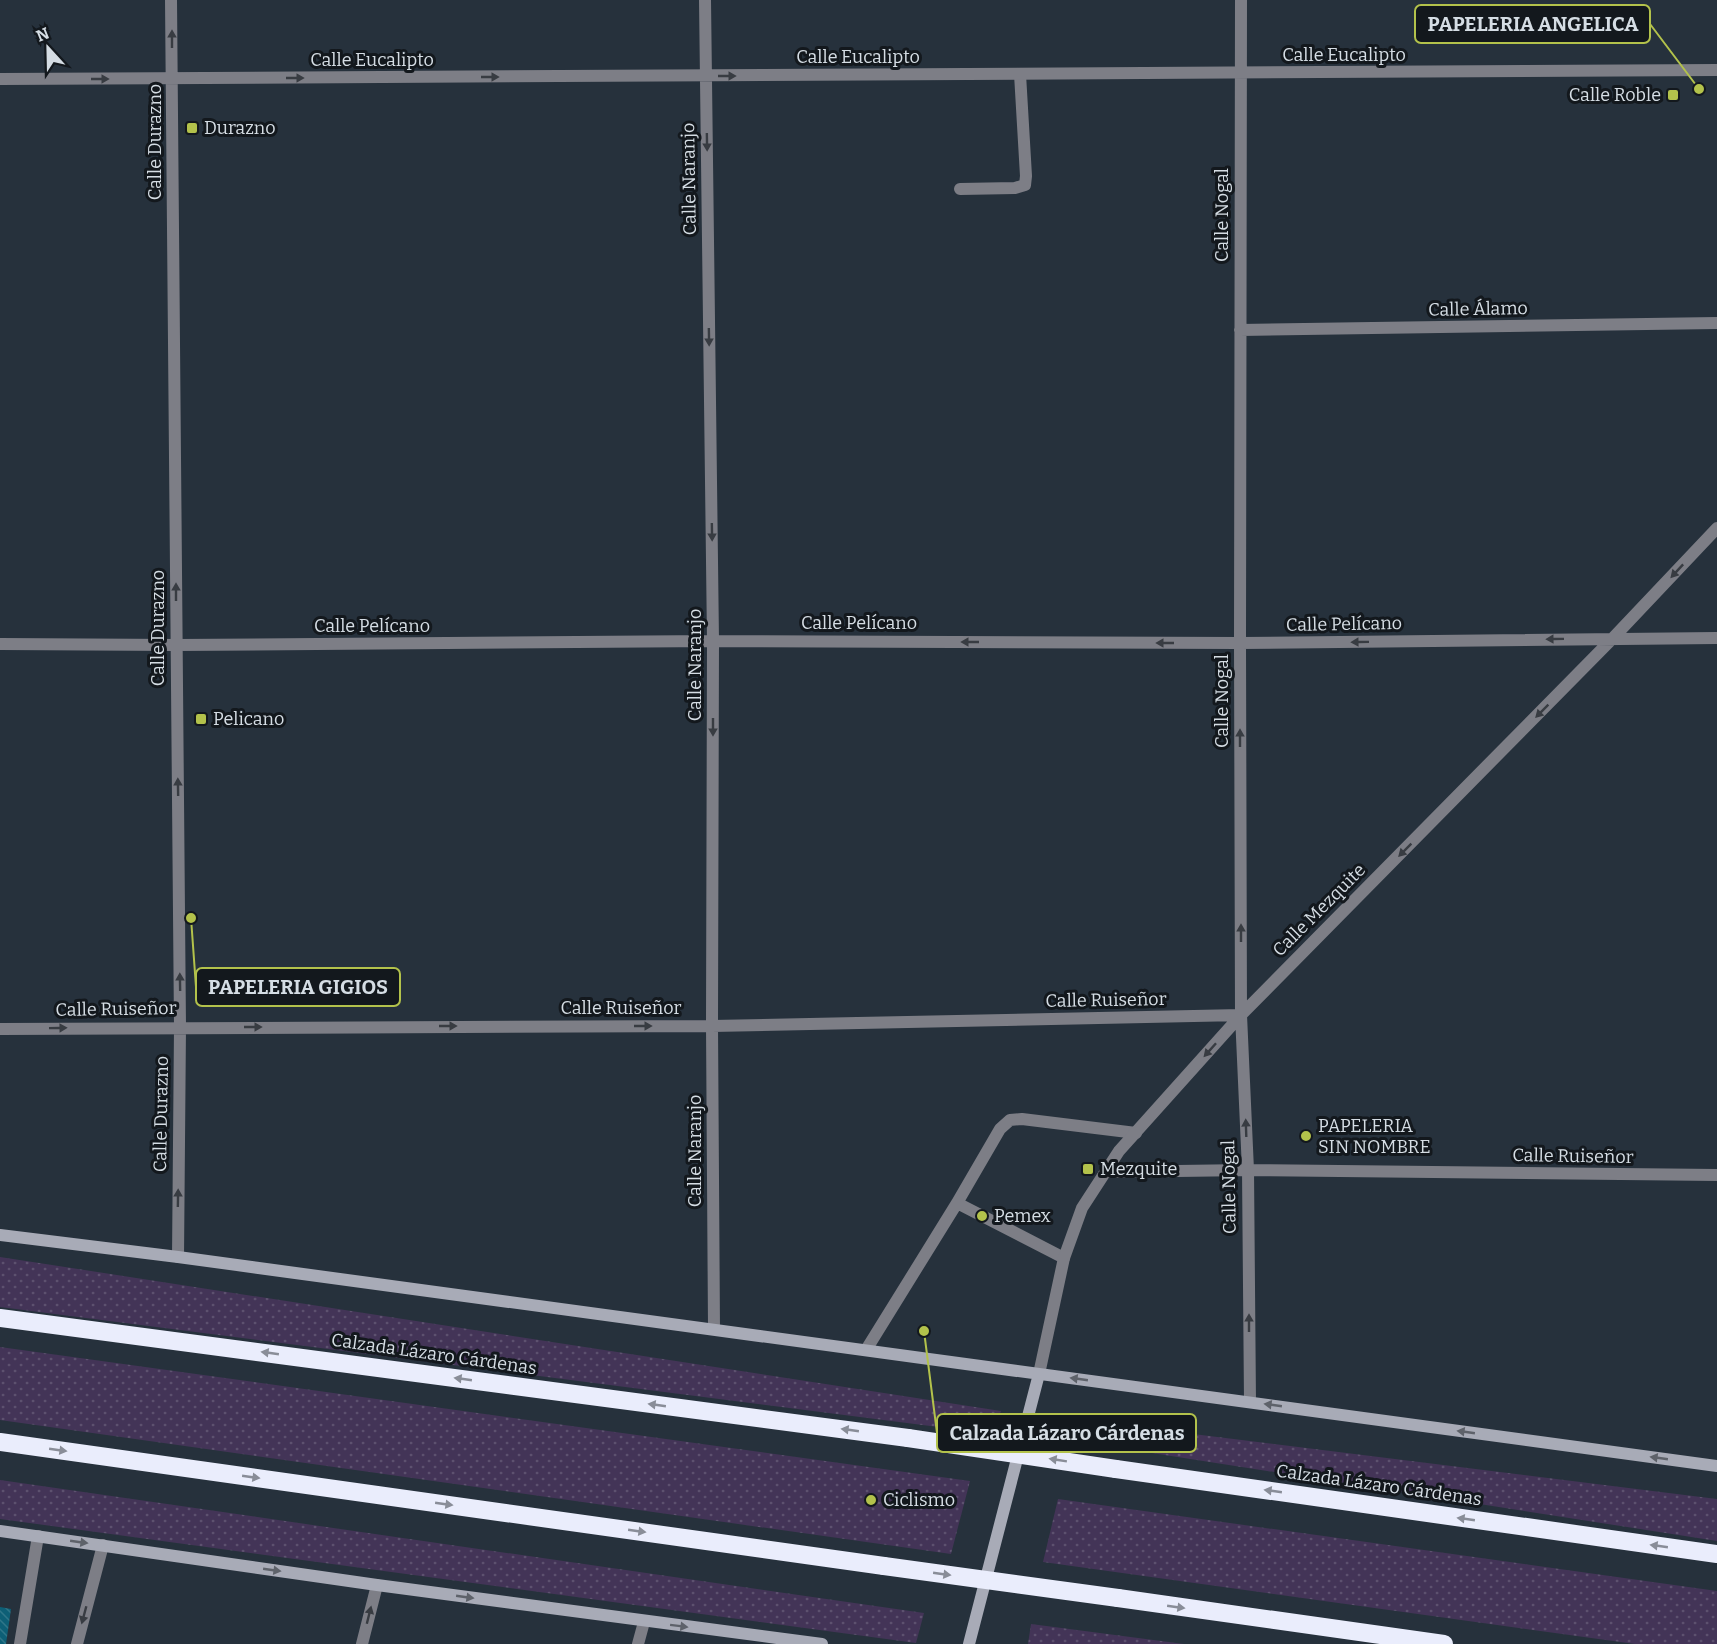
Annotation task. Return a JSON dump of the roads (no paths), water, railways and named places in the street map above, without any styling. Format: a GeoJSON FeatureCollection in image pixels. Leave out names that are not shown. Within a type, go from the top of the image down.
{"type":"FeatureCollection","features":[{"type":"Feature","properties":{"kind":"highway","name":"Calzada Lázaro Cárdenas"},"geometry":{"type":"LineString","coordinates":[[0,1318],[908,1438],[1717,1554]]}},
{"type":"Feature","properties":{"kind":"highway"},"geometry":{"type":"LineString","coordinates":[[0,1442],[1444,1644]]}},
{"type":"Feature","properties":{"kind":"main road"},"geometry":{"type":"LineString","coordinates":[[0,1235],[714,1329],[1717,1466]]}},
{"type":"Feature","properties":{"kind":"main road"},"geometry":{"type":"LineString","coordinates":[[969,1644],[1039,1374]]}},
{"type":"Feature","properties":{"kind":"main road"},"geometry":{"type":"LineString","coordinates":[[0,1532],[644,1622],[822,1644]]}},
{"type":"Feature","properties":{"kind":"street","name":"Calle Durazno"},"geometry":{"type":"LineString","coordinates":[[171,0],[180,1027],[178,1257]]}},
{"type":"Feature","properties":{"kind":"street","name":"Calle Naranjo"},"geometry":{"type":"LineString","coordinates":[[705,0],[713,641],[714,1329]]}},
{"type":"Feature","properties":{"kind":"street","name":"Calle Nogal"},"geometry":{"type":"LineString","coordinates":[[1240,0],[1241,1015],[1248,1170],[1250,1402]]}},
{"type":"Feature","properties":{"kind":"street","name":"Calle Eucalipto"},"geometry":{"type":"LineString","coordinates":[[0,79],[1717,70]]}},
{"type":"Feature","properties":{"kind":"street"},"geometry":{"type":"LineString","coordinates":[[960,189],[1015,188],[1025,185],[1020,74]]}},
{"type":"Feature","properties":{"kind":"street","name":"Calle Álamo"},"geometry":{"type":"LineString","coordinates":[[1240,330],[1717,323]]}},
{"type":"Feature","properties":{"kind":"street","name":"Calle Mezquite"},"geometry":{"type":"LineString","coordinates":[[1039,1374],[1064,1258],[1082,1208],[1119,1151],[1241,1015],[1613,638],[1717,528]]}},
{"type":"Feature","properties":{"kind":"street","name":"Calle Pelícano"},"geometry":{"type":"LineString","coordinates":[[0,644],[713,641],[1240,643],[1717,638]]}},
{"type":"Feature","properties":{"kind":"street","name":"Calle Ruiseñor"},"geometry":{"type":"LineString","coordinates":[[0,1029],[712,1026],[1241,1015]]}},
{"type":"Feature","properties":{"kind":"street"},"geometry":{"type":"LineString","coordinates":[[866,1350],[1000,1129],[1010,1120],[1022,1119],[1136,1133]]}},
{"type":"Feature","properties":{"kind":"street","name":"Calle Ruiseñor"},"geometry":{"type":"LineString","coordinates":[[1106,1172],[1248,1170],[1717,1176]]}},
{"type":"Feature","properties":{"kind":"street"},"geometry":{"type":"LineString","coordinates":[[957,1203],[1064,1258]]}},
{"type":"Feature","properties":{"kind":"street"},"geometry":{"type":"LineString","coordinates":[[20,1644],[38,1536]]}},
{"type":"Feature","properties":{"kind":"street"},"geometry":{"type":"LineString","coordinates":[[76,1644],[104,1545]]}},
{"type":"Feature","properties":{"kind":"street"},"geometry":{"type":"LineString","coordinates":[[362,1644],[376,1585]]}},
{"type":"Feature","properties":{"kind":"street"},"geometry":{"type":"LineString","coordinates":[[638,1644],[644,1622]]}},
{"type":"Feature","properties":{"kind":"place","name":"PAPELERIA ANGELICA"},"geometry":{"type":"Point","coordinates":[1699,89]}},
{"type":"Feature","properties":{"kind":"place","name":"Calle Roble"},"geometry":{"type":"Point","coordinates":[1673,95]}},
{"type":"Feature","properties":{"kind":"place","name":"Durazno"},"geometry":{"type":"Point","coordinates":[192,128]}},
{"type":"Feature","properties":{"kind":"place","name":"Pelicano"},"geometry":{"type":"Point","coordinates":[201,719]}},
{"type":"Feature","properties":{"kind":"place","name":"PAPELERIA GIGIOS"},"geometry":{"type":"Point","coordinates":[191,918]}},
{"type":"Feature","properties":{"kind":"place","name":"PAPELERIA SIN NOMBRE"},"geometry":{"type":"Point","coordinates":[1306,1136]}},
{"type":"Feature","properties":{"kind":"place","name":"Mezquite"},"geometry":{"type":"Point","coordinates":[1088,1169]}},
{"type":"Feature","properties":{"kind":"place","name":"Pemex"},"geometry":{"type":"Point","coordinates":[982,1216]}},
{"type":"Feature","properties":{"kind":"place","name":"Calzada Lázaro Cárdenas"},"geometry":{"type":"Point","coordinates":[924,1331]}},
{"type":"Feature","properties":{"kind":"place","name":"Ciclismo"},"geometry":{"type":"Point","coordinates":[871,1500]}}]}
